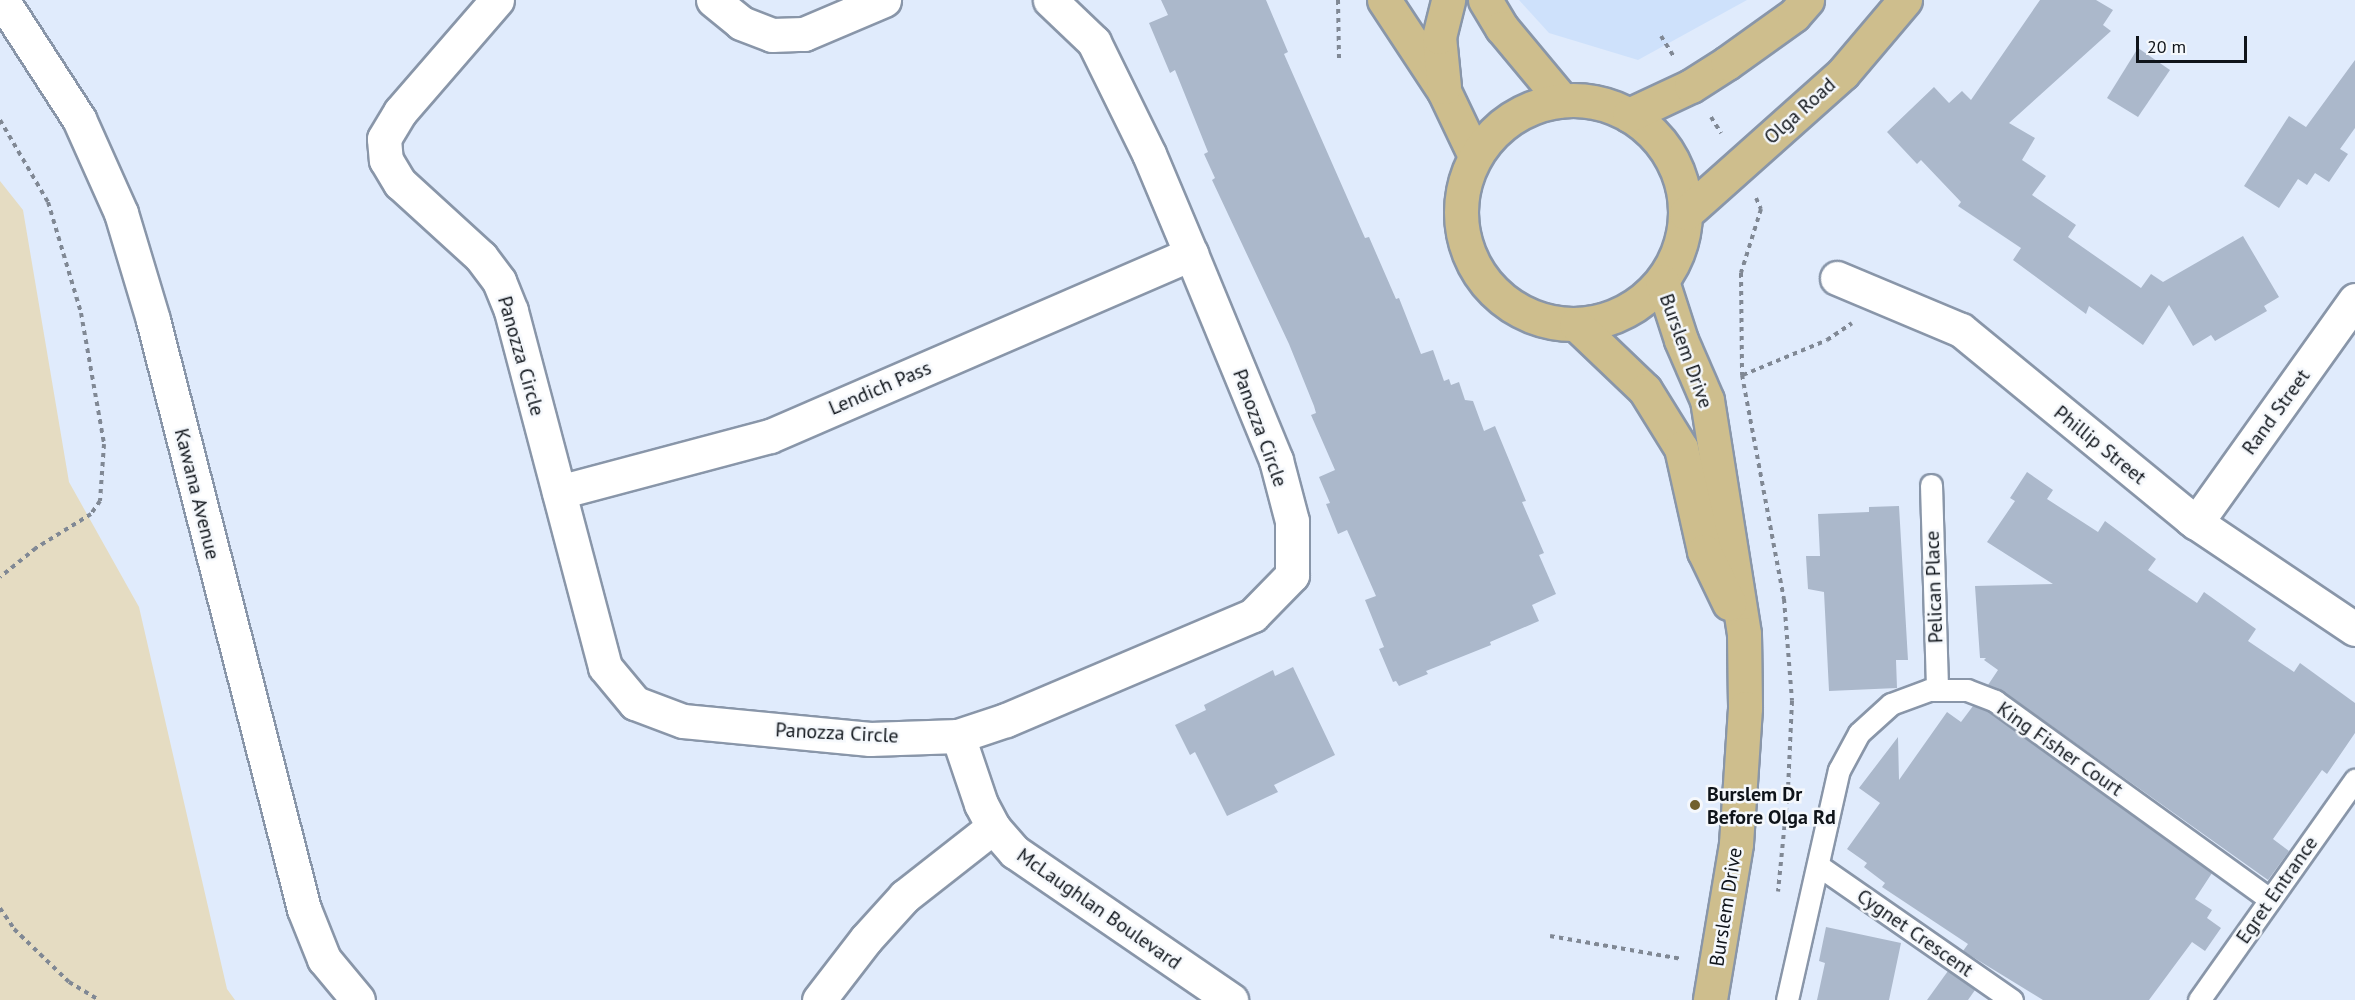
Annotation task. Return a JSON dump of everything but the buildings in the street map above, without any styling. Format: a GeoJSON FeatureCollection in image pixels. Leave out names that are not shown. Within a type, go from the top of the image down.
{"type":"FeatureCollection","features":[{"type":"Feature","properties":{"kind":"main road"},"geometry":{"type":"LineString","coordinates":[[1384,0],[1444,91],[1475,156]]}},
{"type":"Feature","properties":{"kind":"main road"},"geometry":{"type":"LineString","coordinates":[[1444,91],[1439,37],[1448,0]]}},
{"type":"Feature","properties":{"kind":"main road"},"geometry":{"type":"LineString","coordinates":[[1485,0],[1502,28],[1562,100]]}},
{"type":"Feature","properties":{"kind":"main road"},"geometry":{"type":"LineString","coordinates":[[1629,115],[1691,86],[1794,15],[1807,0]]}},
{"type":"Feature","properties":{"kind":"main road","name":"Olga Road"},"geometry":{"type":"LineString","coordinates":[[1686,213],[1843,73],[1905,0]]}},
{"type":"Feature","properties":{"kind":"main road","name":"Burslem Drive"},"geometry":{"type":"LineString","coordinates":[[1562,100],[1597,102],[1629,115],[1653,133],[1670,156],[1682,183],[1686,213],[1675,260],[1662,281],[1638,303],[1609,318],[1576,324],[1543,320],[1511,306],[1486,284],[1468,254],[1460,221],[1462,188],[1475,156],[1497,128],[1527,108],[1562,100]]}},
{"type":"Feature","properties":{"kind":"main road","name":"Burslem Drive"},"geometry":{"type":"LineString","coordinates":[[1662,281],[1681,340],[1707,400],[1744,634],[1745,708],[1736,844],[1710,1000]]}},
{"type":"Feature","properties":{"kind":"main road","name":"Burslem Drive"},"geometry":{"type":"LineString","coordinates":[[1576,324],[1645,390],[1681,448],[1704,551],[1744,634]]}},
{"type":"Feature","properties":{"kind":"street","name":"Kawana Avenue"},"geometry":{"type":"LineString","coordinates":[[3,0],[79,119],[121,213],[153,320],[304,909],[324,959],[358,1000]]}},
{"type":"Feature","properties":{"kind":"street","name":"Panozza Circle"},"geometry":{"type":"LineString","coordinates":[[497,0],[400,112],[384,138],[386,160],[400,183],[481,257],[498,281],[511,311],[605,667],[635,703],[683,721],[870,739],[958,736],[1006,720],[1253,615],[1292,575],[1292,521],[1276,460],[1149,154],[1094,42],[1050,0]]}},
{"type":"Feature","properties":{"kind":"street"},"geometry":{"type":"LineString","coordinates":[[713,0],[741,23],[772,35],[804,34],[884,0]]}},
{"type":"Feature","properties":{"kind":"street","name":"Lendich Pass"},"geometry":{"type":"LineString","coordinates":[[559,492],[770,436],[1191,254]]}},
{"type":"Feature","properties":{"kind":"street","name":"Phillip Street"},"geometry":{"type":"LineString","coordinates":[[1837,278],[1960,330],[2196,523],[2355,629]]}},
{"type":"Feature","properties":{"kind":"street","name":"Rand Street"},"geometry":{"type":"LineString","coordinates":[[2196,523],[2355,300]]}},
{"type":"Feature","properties":{"kind":"street","name":"McLaughlan Boulevard"},"geometry":{"type":"LineString","coordinates":[[958,736],[981,804],[993,827],[1015,852],[1231,1000]]}},
{"type":"Feature","properties":{"kind":"street"},"geometry":{"type":"LineString","coordinates":[[819,1000],[866,939],[906,896],[993,827]]}},
{"type":"Feature","properties":{"kind":"lane","name":"Pelican Place"},"geometry":{"type":"LineString","coordinates":[[1931,485],[1937,690]]}},
{"type":"Feature","properties":{"kind":"lane","name":"King Fisher Court"},"geometry":{"type":"LineString","coordinates":[[1787,1000],[1839,770],[1859,733],[1891,704],[1929,690],[1967,690],[1995,701],[2270,899]]}},
{"type":"Feature","properties":{"kind":"lane","name":"Egret Entrance"},"geometry":{"type":"LineString","coordinates":[[2199,1000],[2355,780]]}},
{"type":"Feature","properties":{"kind":"lane","name":"Cygnet Crescent"},"geometry":{"type":"LineString","coordinates":[[1819,866],[2012,1000]]}},
{"type":"Feature","properties":{"kind":"path"},"geometry":{"type":"LineString","coordinates":[[1338,0],[1339,58]]}},
{"type":"Feature","properties":{"kind":"path"},"geometry":{"type":"LineString","coordinates":[[1661,36],[1741,165],[1761,209]]}},
{"type":"Feature","properties":{"kind":"path"},"geometry":{"type":"LineString","coordinates":[[0,120],[48,202],[81,312],[104,444],[104,479],[100,501],[91,514],[36,548],[0,577]]}},
{"type":"Feature","properties":{"kind":"path"},"geometry":{"type":"LineString","coordinates":[[1742,375],[1827,340],[1887,299]]}},
{"type":"Feature","properties":{"kind":"path"},"geometry":{"type":"LineString","coordinates":[[0,908],[14,929],[69,982],[99,1000]]}},
{"type":"Feature","properties":{"kind":"path"},"geometry":{"type":"LineString","coordinates":[[1550,936],[1717,966]]}},
{"type":"Feature","properties":{"kind":"shaded area"},"geometry":{"type":"Polygon","coordinates":[[[1519,0],[1747,0],[1638,60],[1549,33],[1519,0]]]}},
{"type":"Feature","properties":{"kind":"shaded area"},"geometry":{"type":"Polygon","coordinates":[[[0,181],[23,210],[69,482],[139,607],[227,989],[235,1000],[0,1000],[0,181]]]}},
{"type":"Feature","properties":{"kind":"place","name":"Burslem Dr Before Olga Rd"},"geometry":{"type":"Point","coordinates":[1695,805]}}]}
